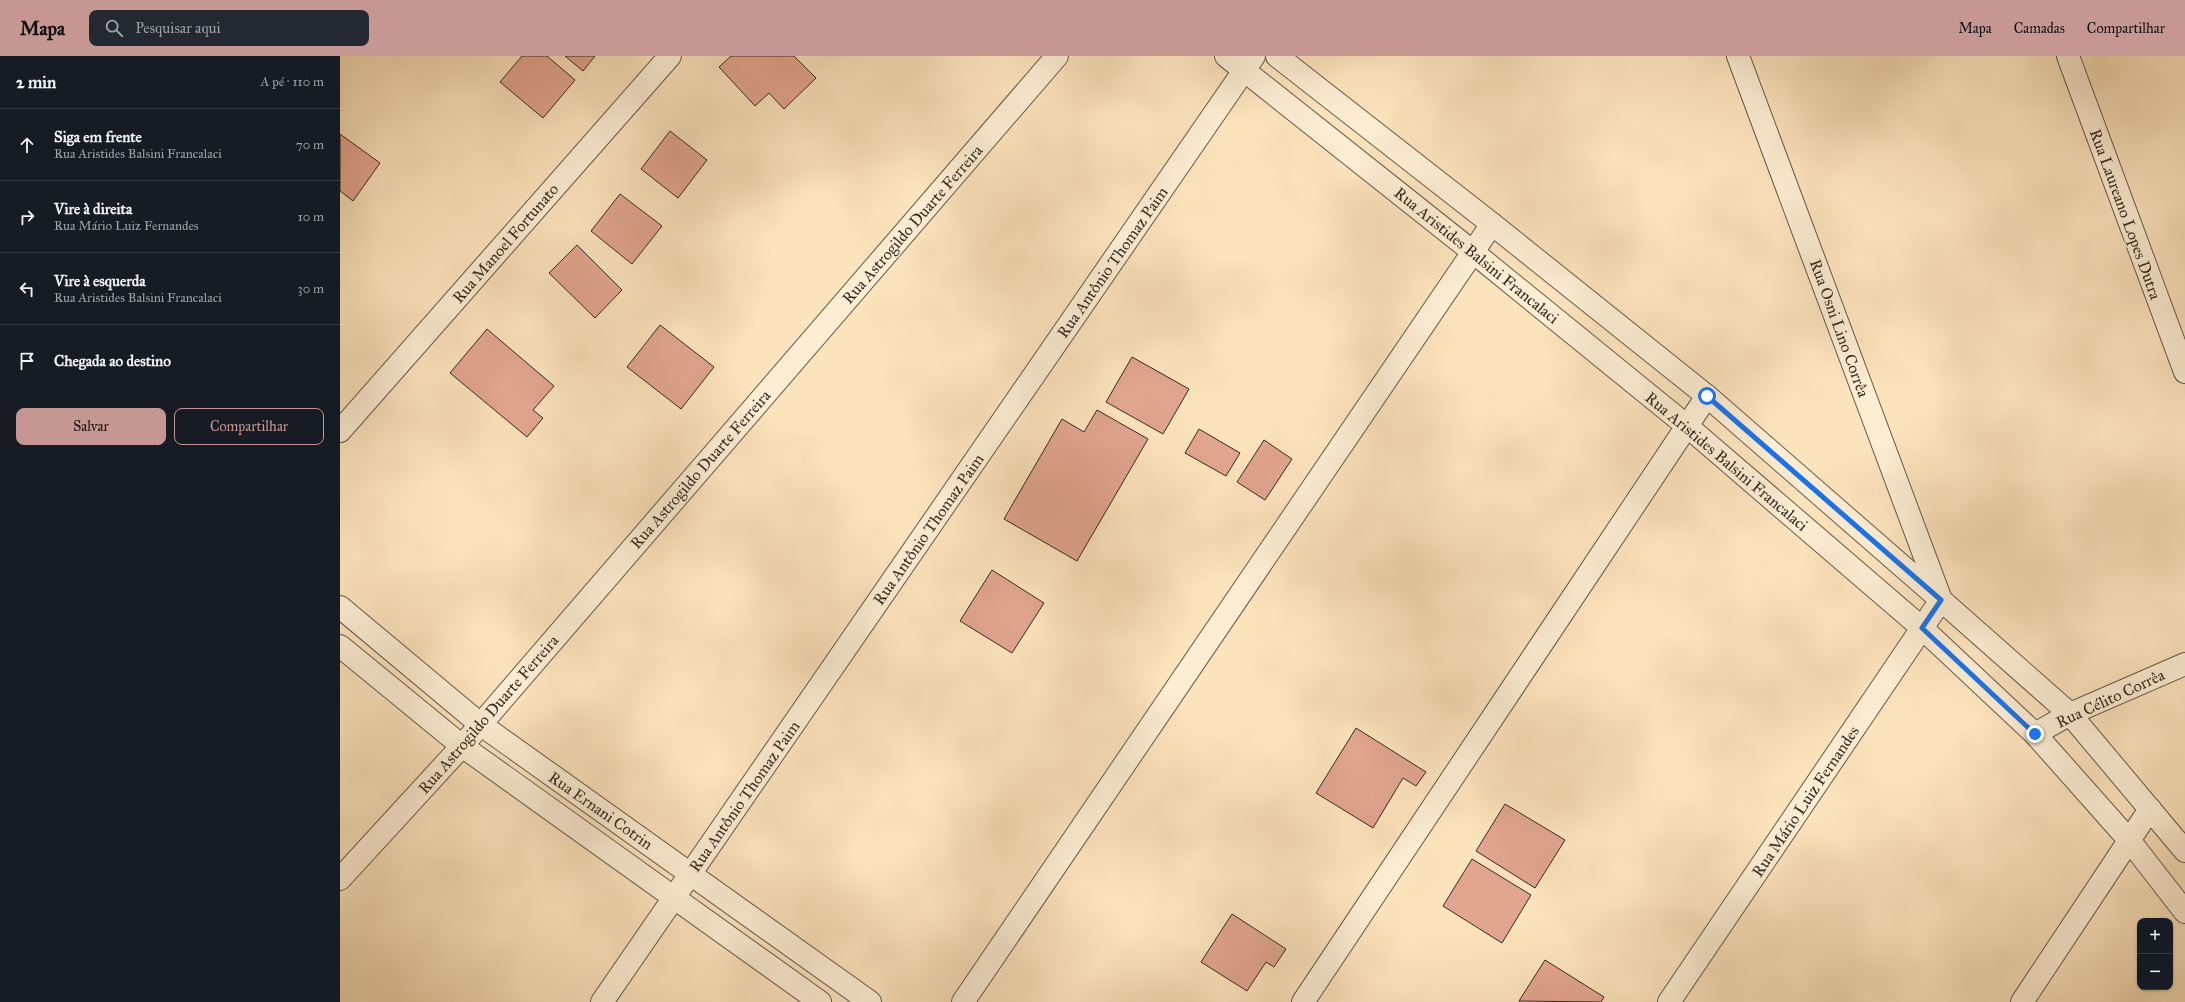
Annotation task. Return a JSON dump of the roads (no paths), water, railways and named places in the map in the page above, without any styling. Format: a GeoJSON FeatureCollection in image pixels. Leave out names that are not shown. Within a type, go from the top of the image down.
{"type":"FeatureCollection","features":[{"type":"Feature","properties":{"kind":"street","name":"Rua Manoel Fortunato"},"geometry":{"type":"LineString","coordinates":[[340,431],[670,56]]}},
{"type":"Feature","properties":{"kind":"street","name":"Rua Astrogildo Duarte Ferreira"},"geometry":{"type":"LineString","coordinates":[[340,878],[462,746],[1057,56]]}},
{"type":"Feature","properties":{"kind":"street","name":"Rua Aristides Balsini Francalaci"},"geometry":{"type":"LineString","coordinates":[[1226,56],[1249,63],[1473,252],[1687,426],[1922,628],[2035,734],[2129,840],[2185,912]]}},
{"type":"Feature","properties":{"kind":"street","name":"Rua Aristides Balsini Francalaci"},"geometry":{"type":"LineString","coordinates":[[1277,56],[1492,224],[1707,396],[1941,600],[2070,714],[2185,852]]}},
{"type":"Feature","properties":{"kind":"street","name":"Rua Osni Lino Corrêa"},"geometry":{"type":"LineString","coordinates":[[1738,56],[1941,600]]}},
{"type":"Feature","properties":{"kind":"street","name":"Rua Laureano Lopes Dutra"},"geometry":{"type":"LineString","coordinates":[[2068,56],[2185,372]]}},
{"type":"Feature","properties":{"kind":"street","name":"Rua Antônio Thomaz Paim"},"geometry":{"type":"LineString","coordinates":[[602,1002],[1249,63]]}},
{"type":"Feature","properties":{"kind":"street"},"geometry":{"type":"LineString","coordinates":[[963,1002],[1492,224]]}},
{"type":"Feature","properties":{"kind":"street"},"geometry":{"type":"LineString","coordinates":[[1303,1002],[1707,396]]}},
{"type":"Feature","properties":{"kind":"street","name":"Rua Mário Luiz Fernandes"},"geometry":{"type":"LineString","coordinates":[[1669,1002],[1941,600]]}},
{"type":"Feature","properties":{"kind":"street","name":"Rua Ernani Cotrin"},"geometry":{"type":"LineString","coordinates":[[340,607],[480,724],[870,1002]]}},
{"type":"Feature","properties":{"kind":"street","name":"Rua Ernani Cotrin"},"geometry":{"type":"LineString","coordinates":[[340,646],[462,746],[820,1002]]}},
{"type":"Feature","properties":{"kind":"street","name":"Rua Célito Corrêa"},"geometry":{"type":"LineString","coordinates":[[2035,734],[2070,714],[2185,664]]}},
{"type":"Feature","properties":{"kind":"street"},"geometry":{"type":"LineString","coordinates":[[2022,1002],[2150,809]]}}]}
